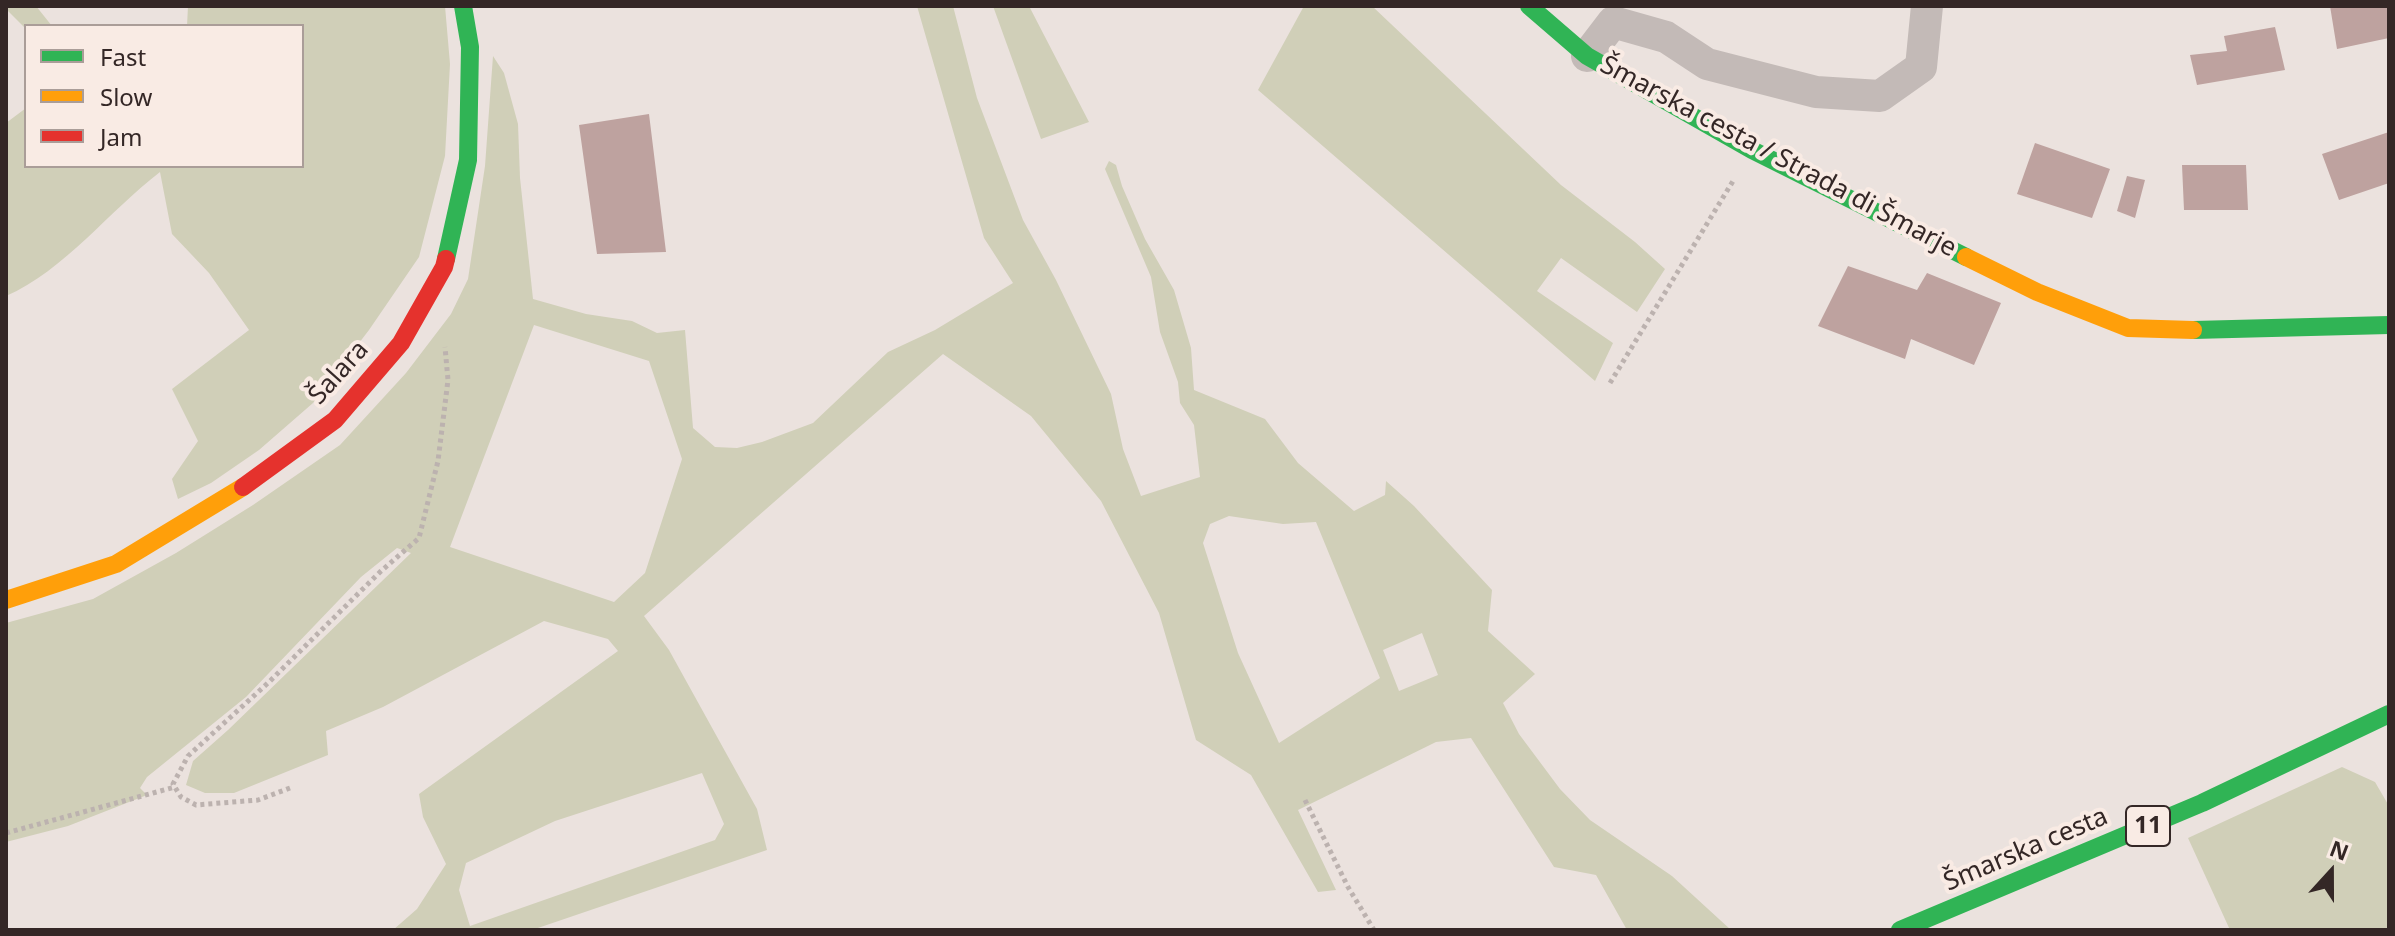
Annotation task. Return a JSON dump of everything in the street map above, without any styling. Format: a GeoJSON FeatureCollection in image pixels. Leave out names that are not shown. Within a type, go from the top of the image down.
{"type":"FeatureCollection","features":[{"type":"Feature","properties":{"kind":"street","name":"Šalara"},"geometry":{"type":"LineString","coordinates":[[6,600],[116,564],[254,480],[335,420],[401,343],[444,267],[468,160],[470,47],[463,6]]}},
{"type":"Feature","properties":{"kind":"street"},"geometry":{"type":"LineString","coordinates":[[1529,6],[1587,56]]}},
{"type":"Feature","properties":{"kind":"street","name":"Šmarska cesta / Strada di Šmarje"},"geometry":{"type":"LineString","coordinates":[[1927,6],[1921,67],[1880,96],[1816,92],[1707,64],[1666,37],[1613,22],[1587,56],[1752,150],[2037,292],[2128,328],[2208,331],[2389,325]]}},
{"type":"Feature","properties":{"kind":"street","name":"Šmarska cesta"},"geometry":{"type":"LineString","coordinates":[[1900,930],[2385,725]]}},
{"type":"Feature","properties":{"kind":"path"},"geometry":{"type":"LineString","coordinates":[[1610,383],[1752,150]]}},
{"type":"Feature","properties":{"kind":"path"},"geometry":{"type":"LineString","coordinates":[[290,788],[258,800],[196,805],[181,797],[173,784],[188,756],[419,538],[438,461],[448,380],[444,336]]}},
{"type":"Feature","properties":{"kind":"path"},"geometry":{"type":"LineString","coordinates":[[6,833],[175,787]]}},
{"type":"Feature","properties":{"kind":"path"},"geometry":{"type":"LineString","coordinates":[[1305,800],[1348,887],[1374,930]]}},
{"type":"Feature","properties":{"kind":"green space"},"geometry":{"type":"Polygon","coordinates":[[[6,6],[36,6],[50,24],[24,24],[24,27],[6,6]]]}},
{"type":"Feature","properties":{"kind":"green space"},"geometry":{"type":"Polygon","coordinates":[[[188,6],[445,6],[450,64],[445,156],[419,257],[369,330],[313,403],[259,450],[211,483],[178,499],[172,479],[198,441],[172,389],[249,330],[209,273],[172,234],[160,172],[67,256],[6,296],[6,123],[24,110],[24,168],[304,168],[304,24],[187,24],[188,6]]]}},
{"type":"Feature","properties":{"kind":"green space"},"geometry":{"type":"Polygon","coordinates":[[[917,6],[953,6],[977,98],[1023,220],[1111,394],[1123,449],[1141,496],[1200,477],[1194,425],[1180,403],[1178,382],[1160,332],[1151,277],[1105,169],[1109,161],[1116,165],[1145,239],[1174,290],[1191,348],[1194,390],[1265,419],[1298,463],[1354,511],[1385,495],[1386,481],[1414,506],[1492,590],[1488,631],[1535,674],[1503,703],[1519,734],[1560,789],[1590,820],[1672,876],[1731,930],[1627,930],[1596,875],[1554,867],[1471,738],[1436,742],[1298,810],[1336,890],[1318,892],[1251,775],[1196,740],[1159,613],[1101,501],[1031,416],[943,354],[644,616],[669,650],[757,809],[767,850],[532,930],[393,930],[417,909],[446,864],[423,817],[419,794],[618,651],[608,639],[544,621],[383,707],[326,731],[328,755],[234,793],[205,793],[186,785],[193,761],[411,553],[397,548],[361,577],[246,697],[147,777],[140,788],[147,795],[68,826],[6,842],[6,623],[93,599],[253,505],[340,445],[406,373],[451,314],[468,279],[485,166],[493,56],[504,73],[518,124],[520,178],[533,299],[586,314],[632,321],[657,333],[685,330],[693,428],[715,447],[737,448],[762,442],[813,423],[888,352],[935,330],[1013,283],[984,238],[917,6]],[[534,325],[450,547],[614,602],[645,573],[682,459],[649,361],[534,325]],[[1229,516],[1210,524],[1203,543],[1238,653],[1279,743],[1380,678],[1316,522],[1283,524],[1229,516]],[[1422,633],[1383,650],[1399,691],[1438,675],[1422,633]],[[702,773],[555,821],[466,863],[459,890],[470,926],[715,840],[724,824],[702,773]]]}},
{"type":"Feature","properties":{"kind":"green space"},"geometry":{"type":"Polygon","coordinates":[[[993,6],[1029,6],[1089,122],[1041,139],[993,6]]]}},
{"type":"Feature","properties":{"kind":"green space"},"geometry":{"type":"Polygon","coordinates":[[[1304,6],[1372,6],[1561,185],[1665,269],[1637,312],[1561,258],[1537,291],[1613,343],[1595,381],[1258,90],[1304,6]]]}},
{"type":"Feature","properties":{"kind":"green space"},"geometry":{"type":"Polygon","coordinates":[[[2342,767],[2375,782],[2389,806],[2389,930],[2230,930],[2188,838],[2342,767]]]}},
{"type":"Feature","properties":{"kind":"building"},"geometry":{"type":"Polygon","coordinates":[[[2330,6],[2389,6],[2389,38],[2337,49],[2330,6]]]}},
{"type":"Feature","properties":{"kind":"building"},"geometry":{"type":"Polygon","coordinates":[[[2275,27],[2285,70],[2197,85],[2190,55],[2227,51],[2224,36],[2275,27]]]}},
{"type":"Feature","properties":{"kind":"building"},"geometry":{"type":"Polygon","coordinates":[[[649,114],[666,252],[597,254],[579,125],[649,114]]]}},
{"type":"Feature","properties":{"kind":"building"},"geometry":{"type":"Polygon","coordinates":[[[2389,132],[2389,183],[2339,200],[2322,154],[2389,132]]]}},
{"type":"Feature","properties":{"kind":"building"},"geometry":{"type":"Polygon","coordinates":[[[2035,143],[2110,169],[2092,218],[2017,194],[2035,143]]]}},
{"type":"Feature","properties":{"kind":"building"},"geometry":{"type":"Polygon","coordinates":[[[2182,165],[2246,165],[2248,210],[2184,210],[2182,165]]]}},
{"type":"Feature","properties":{"kind":"building"},"geometry":{"type":"Polygon","coordinates":[[[2127,176],[2145,180],[2135,218],[2117,211],[2127,176]]]}},
{"type":"Feature","properties":{"kind":"building"},"geometry":{"type":"Polygon","coordinates":[[[1848,266],[1917,290],[1927,273],[2001,303],[1974,365],[1911,339],[1905,359],[1818,326],[1848,266]]]}},
{"type":"Feature","properties":{"kind":"traffic: fast"},"geometry":{"type":"LineString","coordinates":[[446,259],[468,160],[470,47],[463,6]]}},
{"type":"Feature","properties":{"kind":"traffic: fast"},"geometry":{"type":"LineString","coordinates":[[1529,6],[1587,56],[1752,150],[1966,257]]}},
{"type":"Feature","properties":{"kind":"traffic: fast"},"geometry":{"type":"LineString","coordinates":[[2193,330],[2389,325]]}},
{"type":"Feature","properties":{"kind":"traffic: fast"},"geometry":{"type":"LineString","coordinates":[[1900,930],[2202,803],[2389,714]]}},
{"type":"Feature","properties":{"kind":"traffic: slow"},"geometry":{"type":"LineString","coordinates":[[1966,257],[2037,292],[2128,328],[2193,330]]}},
{"type":"Feature","properties":{"kind":"traffic: slow"},"geometry":{"type":"LineString","coordinates":[[6,600],[116,564],[243,487]]}},
{"type":"Feature","properties":{"kind":"traffic: jam"},"geometry":{"type":"LineString","coordinates":[[243,487],[335,420],[401,343],[446,259]]}}]}
